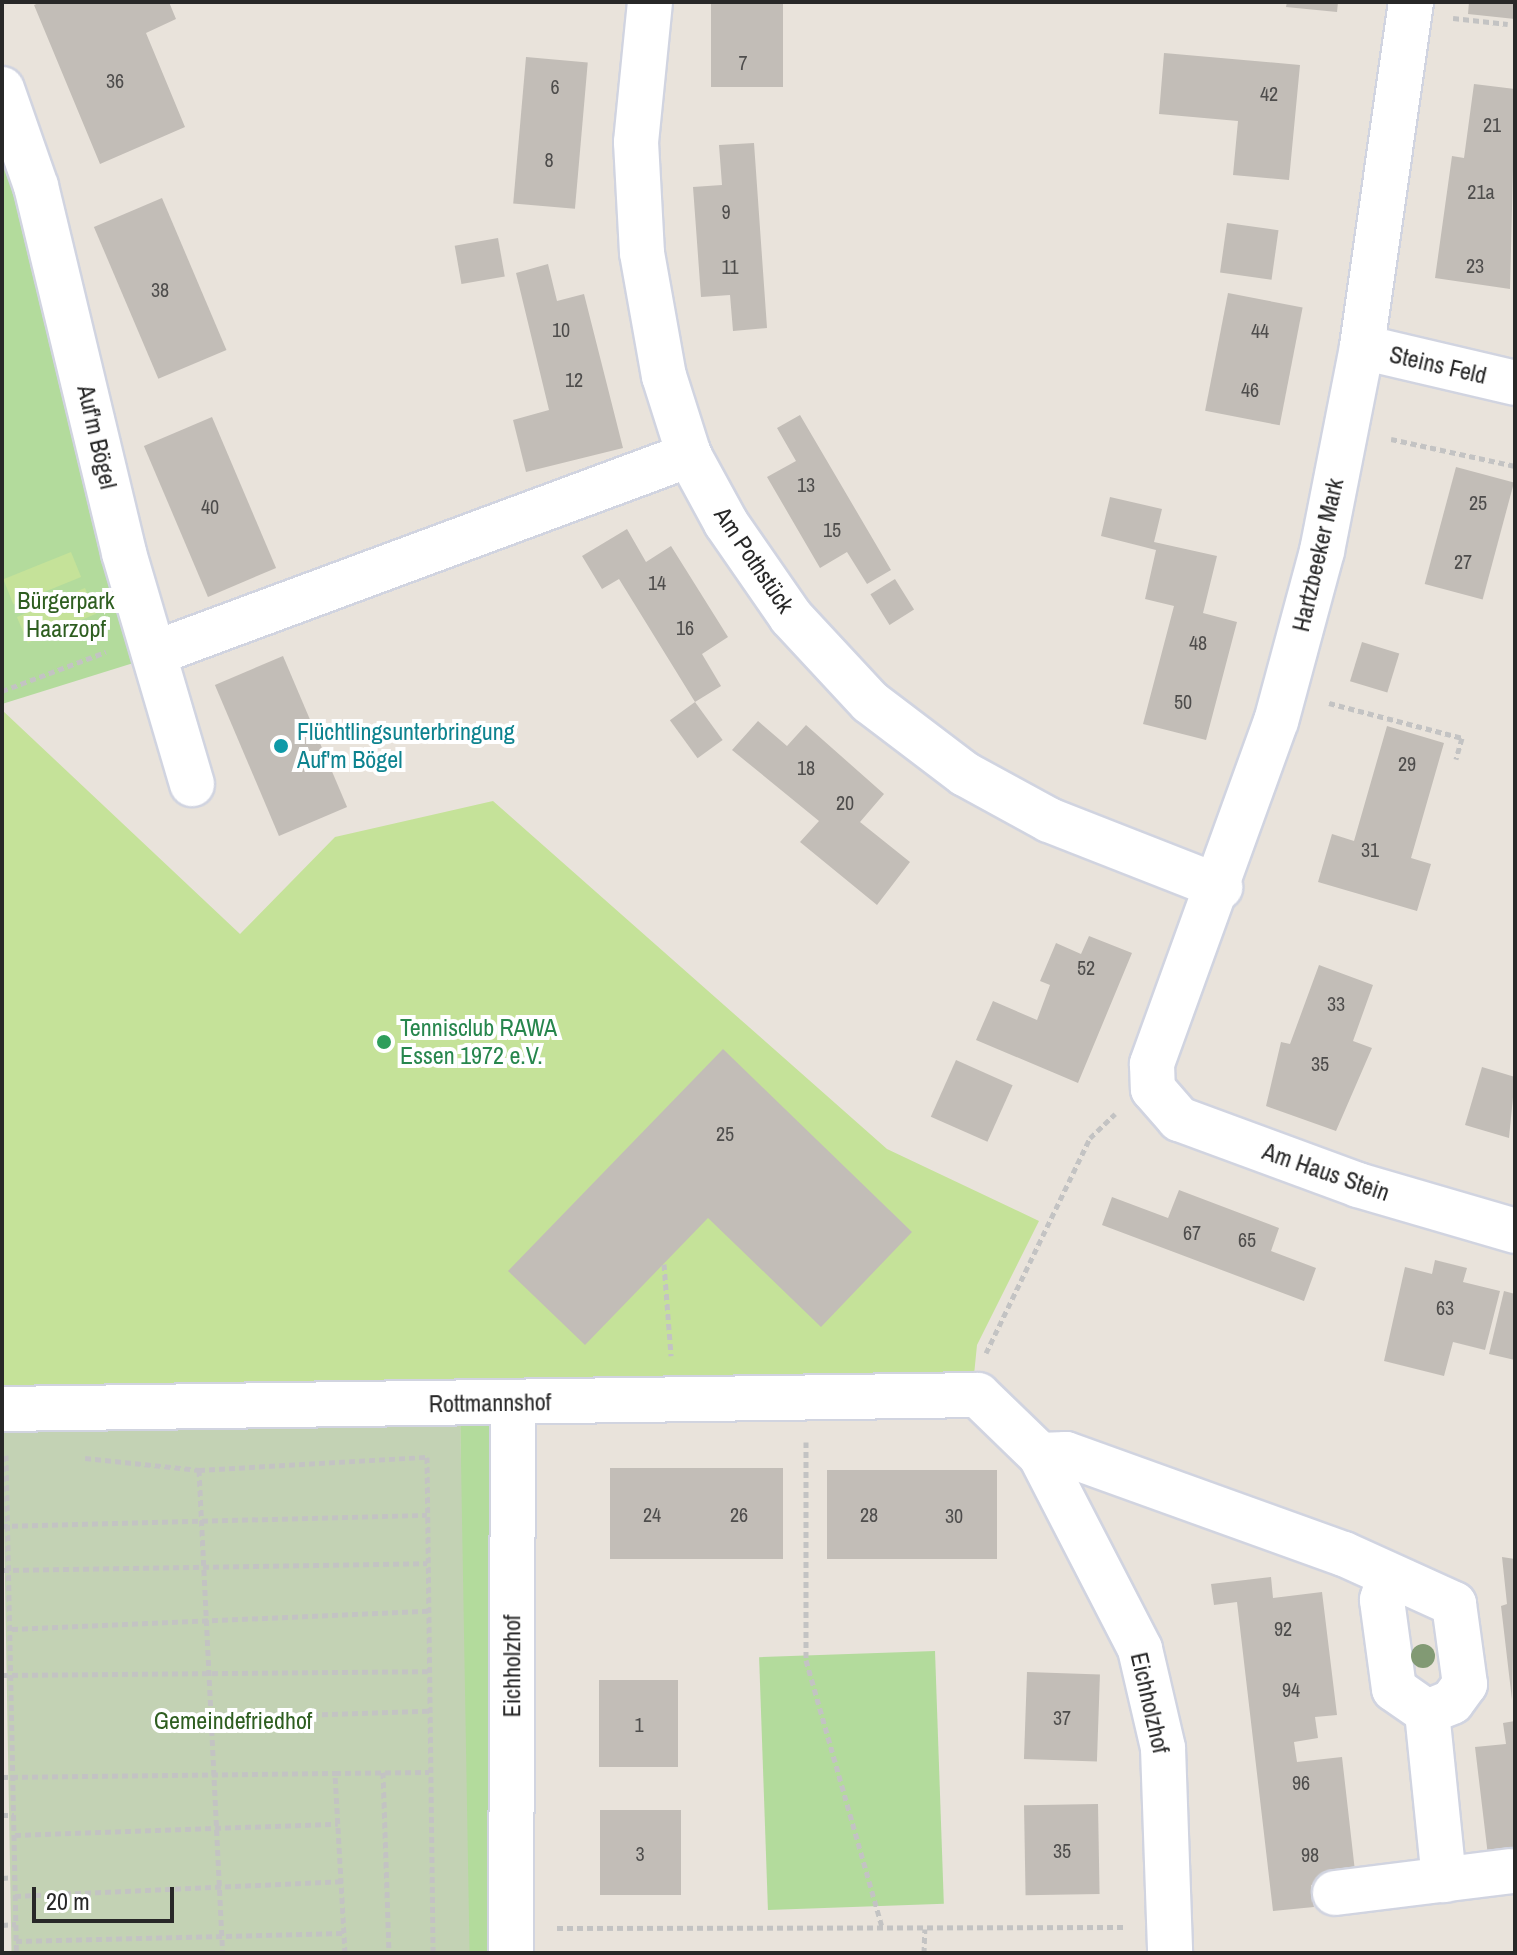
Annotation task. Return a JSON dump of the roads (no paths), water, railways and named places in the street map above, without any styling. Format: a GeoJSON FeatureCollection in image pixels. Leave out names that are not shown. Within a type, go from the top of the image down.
{"type":"FeatureCollection","features":[{"type":"Feature","properties":{"kind":"street","name":"Am Pothstück"},"geometry":{"type":"LineString","coordinates":[[650,2],[636,142],[642,253],[664,376],[689,455],[791,617],[870,702],[965,774],[1049,820],[1220,887]]}},
{"type":"Feature","properties":{"kind":"street","name":"Hartzbeeker Mark"},"geometry":{"type":"LineString","coordinates":[[1153,1089],[1152,1064],[1220,887],[1316,572],[1430,10]]}},
{"type":"Feature","properties":{"kind":"street","name":"Auf'm Bögel"},"geometry":{"type":"LineString","coordinates":[[2,89],[36,186],[152,644],[192,784]]}},
{"type":"Feature","properties":{"kind":"street","name":"Steins Feld"},"geometry":{"type":"LineString","coordinates":[[1362,347],[1515,383]]}},
{"type":"Feature","properties":{"kind":"street"},"geometry":{"type":"LineString","coordinates":[[152,644],[689,455]]}},
{"type":"Feature","properties":{"kind":"street","name":"Am Haus Stein"},"geometry":{"type":"LineString","coordinates":[[1153,1089],[1179,1119],[1358,1185],[1515,1231]]}},
{"type":"Feature","properties":{"kind":"street","name":"Rottmannshof"},"geometry":{"type":"LineString","coordinates":[[3,1436],[673,1397],[978,1395]]}},
{"type":"Feature","properties":{"kind":"street","name":"Eichholzhof"},"geometry":{"type":"LineString","coordinates":[[978,1395],[1040,1455],[1140,1649],[1163,1748],[1169,1940]]}},
{"type":"Feature","properties":{"kind":"street","name":"Eichholzhof"},"geometry":{"type":"LineString","coordinates":[[511,1940],[513,1404]]}},
{"type":"Feature","properties":{"kind":"street"},"geometry":{"type":"LineString","coordinates":[[1040,1455],[1066,1454],[1454,1604],[1465,1684],[1452,1702],[1427,1712]]}},
{"type":"Feature","properties":{"kind":"street"},"geometry":{"type":"LineString","coordinates":[[1389,1577],[1382,1600],[1394,1689],[1427,1712],[1444,1880]]}},
{"type":"Feature","properties":{"kind":"street"},"geometry":{"type":"LineString","coordinates":[[1335,1893],[1511,1871]]}},
{"type":"Feature","properties":{"kind":"place","name":"Flüchtlingsunterbringung Auf'm Bögel"},"geometry":{"type":"Point","coordinates":[281,746]}},
{"type":"Feature","properties":{"kind":"place","name":"Tennisclub RAWA Essen 1972 e.V."},"geometry":{"type":"Point","coordinates":[384,1042]}},
{"type":"Feature","properties":{"kind":"park label","name":"Bürgerpark Haarzopf"},"geometry":{"type":"Point","coordinates":[66,615]}},
{"type":"Feature","properties":{"kind":"park label","name":"Gemeindefriedhof"},"geometry":{"type":"Point","coordinates":[233,1721]}}]}
